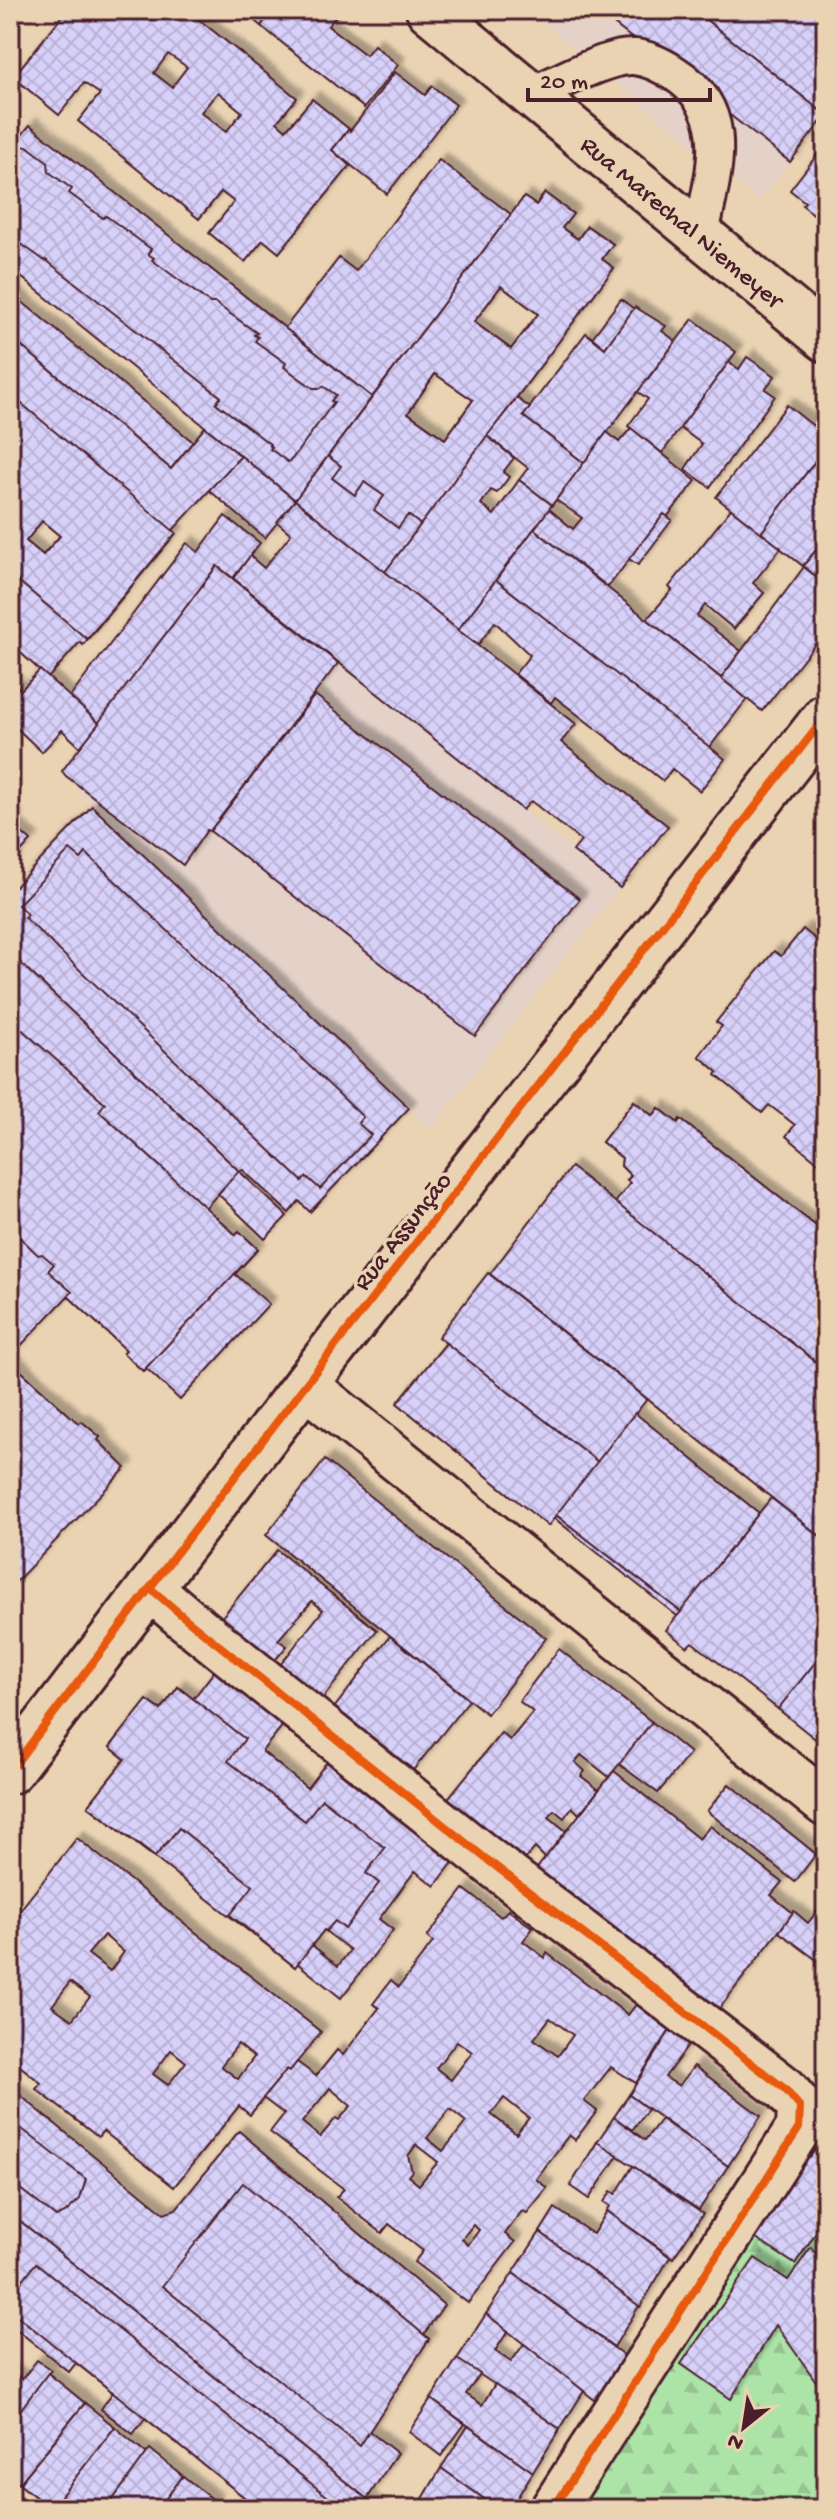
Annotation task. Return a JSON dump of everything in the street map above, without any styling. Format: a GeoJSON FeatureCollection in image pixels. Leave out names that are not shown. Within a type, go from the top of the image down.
{"type":"FeatureCollection","features":[{"type":"Feature","properties":{"kind":"street","name":"Rua Marechal Niemeyer"},"geometry":{"type":"LineString","coordinates":[[429,10],[826,339]]}},
{"type":"Feature","properties":{"kind":"street","name":"Rua Assunção"},"geometry":{"type":"LineString","coordinates":[[10,1771],[305,1385],[826,716]]}},
{"type":"Feature","properties":{"kind":"street"},"geometry":{"type":"LineString","coordinates":[[305,1385],[826,1804]]}},
{"type":"Feature","properties":{"kind":"street"},"geometry":{"type":"LineString","coordinates":[[150,1588],[485,1858],[785,2089],[800,2107],[799,2128],[553,2509]]}},
{"type":"Feature","properties":{"kind":"lane"},"geometry":{"type":"LineString","coordinates":[[531,95],[609,61],[634,57],[661,66],[684,80],[703,100],[715,127],[715,161],[701,235]]}},
{"type":"Feature","properties":{"kind":"shaded area"},"geometry":{"type":"Polygon","coordinates":[[[527,10],[826,10],[826,114],[760,201],[527,10]]]}},
{"type":"Feature","properties":{"kind":"shaded area"},"geometry":{"type":"Polygon","coordinates":[[[217,566],[620,888],[431,1129],[92,806],[62,771],[217,566]]]}},
{"type":"Feature","properties":{"kind":"green space"},"geometry":{"type":"Polygon","coordinates":[[[826,2117],[826,2509],[575,2509],[826,2117]]]}},
{"type":"Feature","properties":{"kind":"building"},"geometry":{"type":"Polygon","coordinates":[[[67,10],[141,10],[152,21],[162,10],[187,10],[297,98],[277,122],[286,130],[312,99],[349,129],[332,150],[350,166],[279,253],[263,240],[245,262],[209,233],[234,202],[221,192],[199,219],[78,121],[100,94],[84,83],[59,115],[13,77],[67,10]],[[168,54],[154,73],[172,87],[187,67],[168,54]],[[218,92],[201,112],[226,132],[242,112],[218,92]]]}},
{"type":"Feature","properties":{"kind":"building"},"geometry":{"type":"Polygon","coordinates":[[[241,10],[272,10],[261,26],[241,10]]]}},
{"type":"Feature","properties":{"kind":"building"},"geometry":{"type":"Polygon","coordinates":[[[272,10],[330,10],[337,15],[328,26],[366,55],[374,45],[398,65],[364,108],[261,26],[272,10]]]}},
{"type":"Feature","properties":{"kind":"building"},"geometry":{"type":"Polygon","coordinates":[[[596,10],[694,10],[826,115],[790,162],[596,10]]]}},
{"type":"Feature","properties":{"kind":"building"},"geometry":{"type":"Polygon","coordinates":[[[694,10],[826,10],[826,115],[694,10]]]}},
{"type":"Feature","properties":{"kind":"building"},"geometry":{"type":"Polygon","coordinates":[[[395,72],[425,95],[432,86],[456,105],[387,194],[332,150],[395,72]]]}},
{"type":"Feature","properties":{"kind":"building"},"geometry":{"type":"Polygon","coordinates":[[[30,125],[372,397],[295,500],[10,268],[10,149],[30,125]]]}},
{"type":"Feature","properties":{"kind":"building"},"geometry":{"type":"Polygon","coordinates":[[[27,146],[48,162],[49,172],[72,189],[69,193],[151,249],[148,254],[154,258],[152,260],[257,333],[254,335],[258,337],[255,341],[286,363],[284,367],[313,388],[323,386],[336,395],[292,459],[288,462],[270,449],[270,444],[216,403],[221,397],[46,260],[13,238],[16,233],[10,229],[10,158],[16,149],[27,146]]]}},
{"type":"Feature","properties":{"kind":"building"},"geometry":{"type":"Polygon","coordinates":[[[817,155],[826,162],[826,224],[802,205],[805,202],[790,190],[817,155]]]}},
{"type":"Feature","properties":{"kind":"building"},"geometry":{"type":"Polygon","coordinates":[[[439,160],[512,215],[372,397],[285,328],[339,258],[356,271],[439,160]]]}},
{"type":"Feature","properties":{"kind":"building"},"geometry":{"type":"Polygon","coordinates":[[[545,193],[573,214],[562,228],[578,239],[587,226],[613,244],[602,259],[614,268],[385,572],[295,500],[524,197],[536,205],[545,193]],[[501,286],[474,322],[511,349],[538,314],[501,286]],[[435,374],[408,413],[445,439],[473,400],[435,374]]]}},
{"type":"Feature","properties":{"kind":"building"},"geometry":{"type":"Polygon","coordinates":[[[545,193],[573,214],[562,228],[578,239],[587,226],[613,244],[602,259],[614,268],[421,525],[408,515],[398,528],[374,510],[384,496],[364,482],[355,495],[332,478],[341,466],[328,456],[524,197],[536,205],[545,193]],[[501,286],[474,322],[511,349],[538,314],[501,286]],[[435,374],[408,413],[445,439],[473,400],[435,374]]]}},
{"type":"Feature","properties":{"kind":"building"},"geometry":{"type":"Polygon","coordinates":[[[10,292],[193,442],[171,469],[10,337],[10,292]]]}},
{"type":"Feature","properties":{"kind":"building"},"geometry":{"type":"Polygon","coordinates":[[[621,299],[634,309],[605,348],[592,338],[621,299]]]}},
{"type":"Feature","properties":{"kind":"building"},"geometry":{"type":"Polygon","coordinates":[[[635,307],[666,326],[662,331],[676,341],[584,463],[523,416],[586,333],[605,348],[635,307]]]}},
{"type":"Feature","properties":{"kind":"building"},"geometry":{"type":"Polygon","coordinates":[[[693,319],[736,352],[662,453],[628,426],[648,399],[638,392],[693,319]]]}},
{"type":"Feature","properties":{"kind":"building"},"geometry":{"type":"Polygon","coordinates":[[[10,337],[171,469],[205,427],[241,456],[173,530],[176,533],[83,645],[80,642],[48,678],[10,643],[10,337]],[[42,521],[26,541],[43,555],[60,536],[42,521]]]}},
{"type":"Feature","properties":{"kind":"building"},"geometry":{"type":"Polygon","coordinates":[[[747,357],[775,376],[765,389],[775,396],[710,487],[685,469],[702,444],[680,428],[729,362],[739,369],[747,357]]]}},
{"type":"Feature","properties":{"kind":"building"},"geometry":{"type":"Polygon","coordinates":[[[10,394],[176,533],[87,639],[10,574],[10,394]],[[42,521],[26,541],[43,555],[60,536],[42,521]]]}},
{"type":"Feature","properties":{"kind":"building"},"geometry":{"type":"Polygon","coordinates":[[[517,398],[530,408],[523,416],[584,463],[552,505],[519,480],[528,468],[487,436],[517,398]]]}},
{"type":"Feature","properties":{"kind":"building"},"geometry":{"type":"Polygon","coordinates":[[[787,405],[826,436],[826,447],[761,533],[716,497],[787,405]]]}},
{"type":"Feature","properties":{"kind":"building"},"geometry":{"type":"Polygon","coordinates":[[[631,428],[696,481],[667,517],[664,514],[608,587],[534,529],[549,509],[573,529],[582,518],[556,500],[607,432],[619,442],[631,428]]]}},
{"type":"Feature","properties":{"kind":"building"},"geometry":{"type":"Polygon","coordinates":[[[487,436],[514,458],[503,472],[509,477],[497,493],[491,490],[481,504],[494,515],[519,480],[552,505],[458,630],[385,572],[487,436]]]}},
{"type":"Feature","properties":{"kind":"building"},"geometry":{"type":"Polygon","coordinates":[[[826,447],[826,530],[817,541],[821,544],[803,566],[761,533],[826,447]]]}},
{"type":"Feature","properties":{"kind":"building"},"geometry":{"type":"Polygon","coordinates":[[[241,456],[295,500],[265,538],[209,490],[241,456]]]}},
{"type":"Feature","properties":{"kind":"building"},"geometry":{"type":"Polygon","coordinates":[[[295,500],[576,724],[561,742],[668,826],[620,888],[573,851],[581,841],[531,801],[523,810],[233,578],[250,556],[264,568],[291,534],[277,522],[295,500]]]}},
{"type":"Feature","properties":{"kind":"building"},"geometry":{"type":"Polygon","coordinates":[[[731,509],[781,548],[753,583],[764,593],[734,629],[705,605],[697,616],[741,651],[721,678],[647,619],[731,509]]]}},
{"type":"Feature","properties":{"kind":"building"},"geometry":{"type":"Polygon","coordinates":[[[664,514],[672,520],[638,565],[629,559],[664,514]]]}},
{"type":"Feature","properties":{"kind":"building"},"geometry":{"type":"Polygon","coordinates":[[[225,516],[260,543],[233,578],[217,566],[99,723],[70,697],[187,543],[198,552],[225,516]]]}},
{"type":"Feature","properties":{"kind":"building"},"geometry":{"type":"Polygon","coordinates":[[[534,529],[747,699],[709,748],[496,580],[534,529]]]}},
{"type":"Feature","properties":{"kind":"building"},"geometry":{"type":"Polygon","coordinates":[[[821,544],[826,547],[826,585],[803,566],[821,544]]]}},
{"type":"Feature","properties":{"kind":"building"},"geometry":{"type":"Polygon","coordinates":[[[217,566],[338,663],[183,865],[62,771],[217,566]]]}},
{"type":"Feature","properties":{"kind":"building"},"geometry":{"type":"Polygon","coordinates":[[[804,567],[826,585],[826,630],[762,711],[721,678],[804,567]]]}},
{"type":"Feature","properties":{"kind":"building"},"geometry":{"type":"Polygon","coordinates":[[[496,580],[725,759],[700,791],[672,769],[663,781],[555,697],[551,703],[515,674],[530,655],[495,622],[478,645],[458,630],[496,580]]]}},
{"type":"Feature","properties":{"kind":"building"},"geometry":{"type":"Polygon","coordinates":[[[40,670],[99,723],[80,747],[62,730],[42,752],[10,722],[10,680],[21,690],[40,670]]]}},
{"type":"Feature","properties":{"kind":"building"},"geometry":{"type":"Polygon","coordinates":[[[315,695],[580,899],[475,1036],[210,831],[315,695]]]}},
{"type":"Feature","properties":{"kind":"building"},"geometry":{"type":"Polygon","coordinates":[[[92,806],[409,1108],[310,1212],[299,1201],[289,1213],[243,1170],[239,1171],[10,953],[10,892],[92,806]]]}},
{"type":"Feature","properties":{"kind":"building"},"geometry":{"type":"Polygon","coordinates":[[[10,816],[15,820],[12,824],[31,841],[10,868],[10,816]]]}},
{"type":"Feature","properties":{"kind":"building"},"geometry":{"type":"Polygon","coordinates":[[[70,850],[81,859],[86,853],[363,1117],[358,1123],[371,1135],[320,1189],[307,1177],[302,1181],[24,917],[27,914],[18,905],[70,850]]]}},
{"type":"Feature","properties":{"kind":"building"},"geometry":{"type":"Polygon","coordinates":[[[803,929],[823,945],[826,941],[826,1169],[786,1136],[795,1125],[769,1105],[762,1113],[716,1075],[718,1072],[699,1056],[722,1026],[716,1022],[774,951],[781,956],[803,929]]]}},
{"type":"Feature","properties":{"kind":"building"},"geometry":{"type":"Polygon","coordinates":[[[10,953],[239,1171],[205,1208],[236,1235],[239,1231],[258,1249],[235,1274],[269,1304],[180,1400],[147,1369],[143,1371],[123,1353],[126,1350],[68,1296],[10,1357],[10,953]]]}},
{"type":"Feature","properties":{"kind":"building"},"geometry":{"type":"Polygon","coordinates":[[[10,1019],[105,1103],[99,1111],[236,1235],[239,1231],[258,1249],[143,1371],[123,1353],[126,1350],[68,1296],[72,1292],[48,1271],[54,1264],[42,1254],[38,1255],[11,1229],[17,1222],[10,1215],[10,1019]]]}},
{"type":"Feature","properties":{"kind":"building"},"geometry":{"type":"Polygon","coordinates":[[[634,1101],[653,1116],[659,1108],[678,1123],[680,1119],[826,1234],[826,1337],[719,1256],[706,1242],[627,1180],[631,1176],[621,1166],[622,1158],[602,1142],[634,1101]]]}},
{"type":"Feature","properties":{"kind":"building"},"geometry":{"type":"Polygon","coordinates":[[[634,1101],[653,1116],[659,1108],[678,1123],[680,1119],[826,1234],[826,1370],[615,1203],[630,1183],[627,1180],[631,1176],[621,1166],[622,1158],[602,1142],[634,1101]]]}},
{"type":"Feature","properties":{"kind":"building"},"geometry":{"type":"Polygon","coordinates":[[[571,1167],[826,1370],[826,1541],[490,1274],[571,1167]]]}},
{"type":"Feature","properties":{"kind":"building"},"geometry":{"type":"Polygon","coordinates":[[[239,1171],[287,1216],[265,1239],[218,1194],[239,1171]]]}},
{"type":"Feature","properties":{"kind":"building"},"geometry":{"type":"Polygon","coordinates":[[[488,1273],[647,1399],[598,1462],[438,1337],[488,1273]]]}},
{"type":"Feature","properties":{"kind":"building"},"geometry":{"type":"Polygon","coordinates":[[[446,1343],[598,1462],[548,1526],[397,1403],[446,1343]]]}},
{"type":"Feature","properties":{"kind":"building"},"geometry":{"type":"Polygon","coordinates":[[[10,1361],[79,1424],[81,1421],[100,1437],[10,1538],[10,1361]]]}},
{"type":"Feature","properties":{"kind":"building"},"geometry":{"type":"Polygon","coordinates":[[[10,1361],[79,1424],[81,1421],[100,1437],[98,1440],[126,1468],[10,1588],[10,1361]]]}},
{"type":"Feature","properties":{"kind":"building"},"geometry":{"type":"Polygon","coordinates":[[[635,1413],[759,1513],[681,1612],[556,1515],[635,1413]]]}},
{"type":"Feature","properties":{"kind":"building"},"geometry":{"type":"Polygon","coordinates":[[[325,1460],[546,1638],[487,1714],[266,1535],[325,1460]]]}},
{"type":"Feature","properties":{"kind":"building"},"geometry":{"type":"Polygon","coordinates":[[[771,1498],[826,1541],[826,1649],[778,1709],[692,1642],[687,1647],[666,1630],[771,1498]]]}},
{"type":"Feature","properties":{"kind":"building"},"geometry":{"type":"Polygon","coordinates":[[[556,1515],[681,1612],[677,1616],[554,1518],[556,1515]]]}},
{"type":"Feature","properties":{"kind":"building"},"geometry":{"type":"Polygon","coordinates":[[[277,1550],[377,1630],[319,1703],[277,1669],[323,1610],[312,1601],[278,1640],[287,1646],[271,1665],[217,1623],[277,1550]]]}},
{"type":"Feature","properties":{"kind":"building"},"geometry":{"type":"Polygon","coordinates":[[[390,1636],[469,1700],[410,1774],[331,1712],[390,1636]]]}},
{"type":"Feature","properties":{"kind":"building"},"geometry":{"type":"Polygon","coordinates":[[[559,1649],[652,1722],[609,1777],[581,1755],[575,1762],[585,1771],[581,1776],[599,1790],[579,1814],[572,1807],[564,1818],[554,1810],[549,1817],[566,1831],[545,1858],[535,1848],[522,1863],[445,1802],[501,1733],[510,1740],[533,1712],[519,1701],[559,1649]]]}},
{"type":"Feature","properties":{"kind":"building"},"geometry":{"type":"Polygon","coordinates":[[[826,1649],[826,1744],[824,1746],[778,1709],[826,1649]]]}},
{"type":"Feature","properties":{"kind":"building"},"geometry":{"type":"Polygon","coordinates":[[[219,1665],[288,1719],[262,1751],[307,1788],[333,1754],[460,1853],[435,1886],[415,1871],[379,1919],[393,1930],[341,1998],[297,1963],[295,1967],[88,1806],[125,1759],[110,1747],[147,1700],[161,1710],[178,1687],[193,1699],[219,1665]],[[324,1930],[312,1945],[338,1966],[350,1950],[324,1930]]]}},
{"type":"Feature","properties":{"kind":"building"},"geometry":{"type":"Polygon","coordinates":[[[178,1687],[245,1739],[228,1761],[305,1821],[322,1799],[385,1848],[366,1873],[379,1883],[345,1929],[335,1921],[295,1967],[230,1915],[253,1886],[179,1828],[155,1857],[88,1806],[125,1759],[110,1747],[147,1700],[161,1710],[178,1687]]]}},
{"type":"Feature","properties":{"kind":"building"},"geometry":{"type":"Polygon","coordinates":[[[652,1722],[690,1753],[658,1793],[619,1764],[652,1722]]]}},
{"type":"Feature","properties":{"kind":"building"},"geometry":{"type":"Polygon","coordinates":[[[614,1771],[699,1839],[710,1826],[782,1882],[771,1895],[793,1913],[715,2014],[534,1872],[614,1771]]]}},
{"type":"Feature","properties":{"kind":"building"},"geometry":{"type":"Polygon","coordinates":[[[729,1784],[816,1854],[795,1882],[707,1811],[729,1784]]]}},
{"type":"Feature","properties":{"kind":"building"},"geometry":{"type":"Polygon","coordinates":[[[77,1838],[321,2032],[250,2115],[239,2106],[174,2187],[103,2131],[98,2137],[36,2089],[41,2083],[10,2058],[10,1923],[77,1838]],[[104,1935],[88,1954],[110,1971],[124,1952],[104,1935]],[[70,1982],[52,2006],[72,2020],[90,1997],[70,1982]],[[238,2044],[221,2066],[238,2079],[254,2057],[238,2044]],[[171,2050],[153,2074],[168,2085],[186,2062],[171,2050]]]}},
{"type":"Feature","properties":{"kind":"building"},"geometry":{"type":"Polygon","coordinates":[[[464,1889],[501,1917],[508,1910],[533,1928],[523,1941],[545,1958],[547,1953],[628,2015],[641,1998],[674,2024],[636,2083],[611,2067],[584,2101],[597,2111],[575,2140],[569,2135],[536,2179],[547,2188],[527,2213],[522,2211],[505,2234],[515,2242],[468,2303],[414,2262],[423,2251],[389,2224],[382,2233],[336,2197],[344,2189],[270,2132],[284,2114],[263,2098],[287,2069],[290,2071],[297,2062],[316,2076],[337,2050],[343,2055],[379,2008],[373,2004],[391,1980],[399,1987],[433,1942],[427,1937],[464,1889]],[[550,2018],[534,2039],[558,2056],[573,2035],[550,2018]],[[457,2041],[436,2068],[451,2080],[472,2052],[457,2041]],[[330,2088],[302,2122],[320,2137],[351,2106],[330,2088]],[[504,2098],[491,2114],[516,2134],[529,2118],[504,2098]],[[450,2109],[427,2138],[443,2151],[466,2122],[450,2109]],[[416,2145],[408,2156],[412,2171],[408,2176],[419,2185],[438,2162],[416,2145]],[[473,2225],[462,2239],[468,2245],[479,2230],[473,2225]]]}},
{"type":"Feature","properties":{"kind":"building"},"geometry":{"type":"Polygon","coordinates":[[[826,1900],[826,1967],[779,1932],[794,1911],[808,1923],[826,1900]]]}},
{"type":"Feature","properties":{"kind":"building"},"geometry":{"type":"Polygon","coordinates":[[[674,2024],[696,2035],[665,2077],[679,2086],[694,2066],[761,2116],[728,2166],[629,2095],[674,2024]]]}},
{"type":"Feature","properties":{"kind":"building"},"geometry":{"type":"Polygon","coordinates":[[[10,2087],[164,2213],[176,2209],[239,2131],[444,2305],[424,2334],[429,2339],[369,2431],[397,2453],[367,2499],[10,2213],[10,2087]]]}},
{"type":"Feature","properties":{"kind":"building"},"geometry":{"type":"Polygon","coordinates":[[[629,2095],[648,2109],[632,2130],[614,2117],[629,2095]]]}},
{"type":"Feature","properties":{"kind":"building"},"geometry":{"type":"Polygon","coordinates":[[[10,2116],[15,2120],[13,2122],[86,2179],[80,2199],[65,2213],[56,2217],[10,2181],[10,2116]]]}},
{"type":"Feature","properties":{"kind":"building"},"geometry":{"type":"Polygon","coordinates":[[[614,2117],[645,2140],[661,2119],[728,2166],[699,2210],[597,2142],[614,2117]]]}},
{"type":"Feature","properties":{"kind":"building"},"geometry":{"type":"Polygon","coordinates":[[[597,2142],[618,2155],[589,2199],[570,2186],[597,2142]]]}},
{"type":"Feature","properties":{"kind":"building"},"geometry":{"type":"Polygon","coordinates":[[[819,2145],[826,2149],[826,2217],[795,2264],[753,2237],[807,2155],[810,2157],[819,2145]]]}},
{"type":"Feature","properties":{"kind":"building"},"geometry":{"type":"Polygon","coordinates":[[[633,2166],[703,2214],[673,2258],[607,2211],[610,2206],[604,2202],[611,2191],[616,2194],[633,2166]]]}},
{"type":"Feature","properties":{"kind":"building"},"geometry":{"type":"Polygon","coordinates":[[[243,2183],[429,2339],[360,2446],[162,2286],[243,2183]]]}},
{"type":"Feature","properties":{"kind":"building"},"geometry":{"type":"Polygon","coordinates":[[[555,2208],[593,2234],[607,2211],[670,2257],[640,2307],[540,2232],[555,2208]]]}},
{"type":"Feature","properties":{"kind":"building"},"geometry":{"type":"Polygon","coordinates":[[[10,2213],[379,2509],[259,2509],[76,2363],[69,2372],[10,2324],[10,2213]]]}},
{"type":"Feature","properties":{"kind":"building"},"geometry":{"type":"Polygon","coordinates":[[[540,2232],[639,2306],[614,2347],[513,2273],[540,2232]]]}},
{"type":"Feature","properties":{"kind":"building"},"geometry":{"type":"Polygon","coordinates":[[[811,2247],[826,2268],[826,2381],[820,2387],[776,2325],[731,2399],[681,2364],[755,2258],[788,2280],[811,2247]]]}},
{"type":"Feature","properties":{"kind":"building"},"geometry":{"type":"Polygon","coordinates":[[[36,2263],[343,2509],[259,2509],[10,2310],[10,2296],[36,2263]]]}},
{"type":"Feature","properties":{"kind":"building"},"geometry":{"type":"Polygon","coordinates":[[[513,2273],[625,2356],[596,2401],[486,2314],[513,2273]]]}},
{"type":"Feature","properties":{"kind":"building"},"geometry":{"type":"Polygon","coordinates":[[[486,2314],[508,2331],[495,2351],[511,2362],[524,2344],[584,2391],[560,2429],[457,2359],[486,2314]]]}},
{"type":"Feature","properties":{"kind":"building"},"geometry":{"type":"Polygon","coordinates":[[[457,2359],[480,2374],[466,2394],[482,2405],[495,2384],[560,2429],[533,2472],[431,2399],[457,2359]]]}},
{"type":"Feature","properties":{"kind":"building"},"geometry":{"type":"Polygon","coordinates":[[[37,2360],[51,2370],[10,2424],[10,2370],[22,2379],[37,2360]]]}},
{"type":"Feature","properties":{"kind":"building"},"geometry":{"type":"Polygon","coordinates":[[[48,2373],[85,2403],[19,2484],[10,2476],[10,2424],[48,2373]]]}},
{"type":"Feature","properties":{"kind":"building"},"geometry":{"type":"Polygon","coordinates":[[[113,2392],[145,2418],[133,2434],[101,2409],[113,2392]]]}},
{"type":"Feature","properties":{"kind":"building"},"geometry":{"type":"Polygon","coordinates":[[[431,2399],[465,2424],[441,2456],[409,2432],[431,2399]]]}},
{"type":"Feature","properties":{"kind":"building"},"geometry":{"type":"Polygon","coordinates":[[[85,2403],[115,2427],[51,2509],[19,2484],[85,2403]]]}},
{"type":"Feature","properties":{"kind":"building"},"geometry":{"type":"Polygon","coordinates":[[[468,2426],[533,2472],[510,2509],[498,2509],[441,2468],[468,2426]]]}},
{"type":"Feature","properties":{"kind":"building"},"geometry":{"type":"Polygon","coordinates":[[[115,2427],[147,2454],[106,2509],[51,2509],[115,2427]]]}},
{"type":"Feature","properties":{"kind":"building"},"geometry":{"type":"Polygon","coordinates":[[[150,2449],[183,2476],[158,2509],[106,2509],[150,2449]]]}},
{"type":"Feature","properties":{"kind":"building"},"geometry":{"type":"Polygon","coordinates":[[[441,2468],[498,2509],[431,2509],[421,2502],[441,2468]]]}},
{"type":"Feature","properties":{"kind":"building"},"geometry":{"type":"Polygon","coordinates":[[[183,2476],[215,2501],[209,2509],[158,2509],[183,2476]]]}},
{"type":"Feature","properties":{"kind":"cycle path"},"geometry":{"type":"LineString","coordinates":[[10,1771],[305,1385],[826,716]]}},
{"type":"Feature","properties":{"kind":"cycle path"},"geometry":{"type":"LineString","coordinates":[[150,1588],[485,1858],[785,2089],[800,2107],[799,2128],[553,2509]]}}]}
